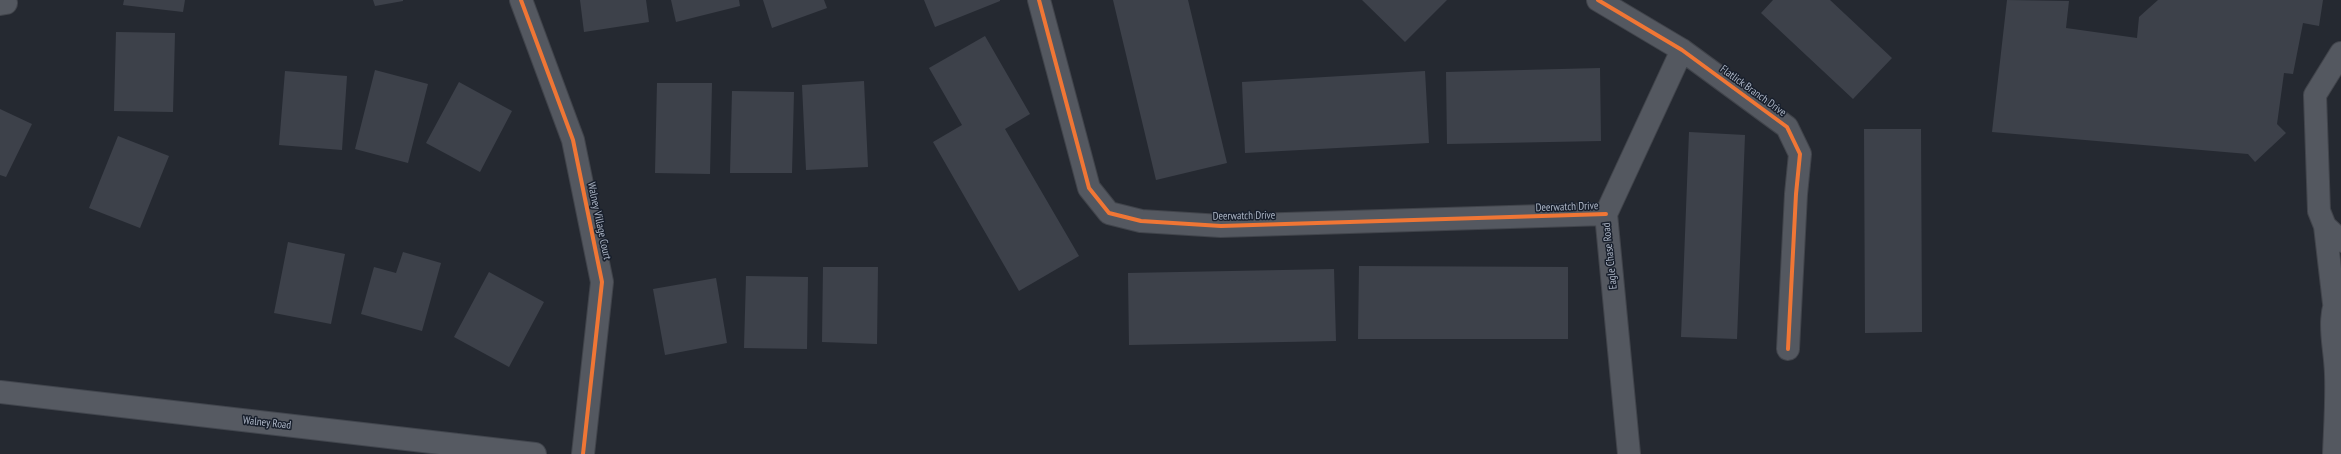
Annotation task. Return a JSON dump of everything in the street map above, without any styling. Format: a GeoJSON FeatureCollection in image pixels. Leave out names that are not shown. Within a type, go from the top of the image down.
{"type":"FeatureCollection","features":[{"type":"Feature","properties":{"kind":"main road","name":"Walney Road"},"geometry":{"type":"LineString","coordinates":[[0,392],[535,454]]}},
{"type":"Feature","properties":{"kind":"street","name":"Walney Village Court"},"geometry":{"type":"LineString","coordinates":[[521,0],[573,140],[602,282],[583,454]]}},
{"type":"Feature","properties":{"kind":"street","name":"Deerwatch Drive"},"geometry":{"type":"LineString","coordinates":[[1039,0],[1089,188],[1109,212],[1141,221],[1221,226],[1606,214]]}},
{"type":"Feature","properties":{"kind":"street","name":"Flatlick Branch Drive"},"geometry":{"type":"LineString","coordinates":[[1598,0],[1682,50],[1787,127],[1800,154],[1796,194],[1788,350]]}},
{"type":"Feature","properties":{"kind":"street","name":"Eagle Chase Road"},"geometry":{"type":"LineString","coordinates":[[1630,454],[1606,214],[1682,50]]}},
{"type":"Feature","properties":{"kind":"street"},"geometry":{"type":"LineString","coordinates":[[2334,454],[2336,373],[2332,344],[2337,295],[2325,226],[2318,211],[2315,95],[2341,53]]}},
{"type":"Feature","properties":{"kind":"street"},"geometry":{"type":"LineString","coordinates":[[2325,226],[2341,241]]}},
{"type":"Feature","properties":{"kind":"building"},"geometry":{"type":"Polygon","coordinates":[[[124,0],[185,0],[183,12],[123,5],[124,0]]]}},
{"type":"Feature","properties":{"kind":"building"},"geometry":{"type":"Polygon","coordinates":[[[373,0],[403,0],[403,1],[375,6],[373,0]]]}},
{"type":"Feature","properties":{"kind":"building"},"geometry":{"type":"Polygon","coordinates":[[[580,0],[646,0],[649,22],[584,32],[580,0]]]}},
{"type":"Feature","properties":{"kind":"building"},"geometry":{"type":"Polygon","coordinates":[[[671,0],[739,0],[740,6],[676,22],[671,0]]]}},
{"type":"Feature","properties":{"kind":"building"},"geometry":{"type":"Polygon","coordinates":[[[763,0],[824,0],[827,8],[772,28],[763,0]]]}},
{"type":"Feature","properties":{"kind":"building"},"geometry":{"type":"Polygon","coordinates":[[[924,0],[1000,0],[1000,1],[935,27],[924,0]]]}},
{"type":"Feature","properties":{"kind":"building"},"geometry":{"type":"Polygon","coordinates":[[[1113,0],[1188,0],[1227,163],[1156,180],[1113,0]]]}},
{"type":"Feature","properties":{"kind":"building"},"geometry":{"type":"Polygon","coordinates":[[[1362,0],[1447,0],[1405,42],[1362,0]]]}},
{"type":"Feature","properties":{"kind":"building"},"geometry":{"type":"Polygon","coordinates":[[[1773,0],[1830,0],[1892,58],[1853,99],[1761,13],[1773,0]]]}},
{"type":"Feature","properties":{"kind":"building"},"geometry":{"type":"Polygon","coordinates":[[[2007,0],[2069,1],[2066,28],[2137,38],[2139,17],[2158,0],[2323,0],[2319,26],[2303,23],[2293,74],[2284,73],[2277,124],[2286,133],[2255,162],[2248,154],[1992,132],[2007,0]]]}},
{"type":"Feature","properties":{"kind":"building"},"geometry":{"type":"Polygon","coordinates":[[[116,32],[175,33],[173,112],[114,111],[116,32]]]}},
{"type":"Feature","properties":{"kind":"building"},"geometry":{"type":"Polygon","coordinates":[[[985,36],[1030,114],[1005,129],[1079,256],[1019,291],[933,142],[962,125],[929,68],[985,36]]]}},
{"type":"Feature","properties":{"kind":"building"},"geometry":{"type":"Polygon","coordinates":[[[1600,68],[1601,141],[1447,144],[1446,72],[1600,68]]]}},
{"type":"Feature","properties":{"kind":"building"},"geometry":{"type":"Polygon","coordinates":[[[375,70],[428,84],[408,163],[355,149],[375,70]]]}},
{"type":"Feature","properties":{"kind":"building"},"geometry":{"type":"Polygon","coordinates":[[[285,71],[347,76],[342,150],[279,145],[285,71]]]}},
{"type":"Feature","properties":{"kind":"building"},"geometry":{"type":"Polygon","coordinates":[[[1425,71],[1429,143],[1245,153],[1242,82],[1425,71]]]}},
{"type":"Feature","properties":{"kind":"building"},"geometry":{"type":"Polygon","coordinates":[[[864,81],[868,167],[806,170],[802,85],[864,81]]]}},
{"type":"Feature","properties":{"kind":"building"},"geometry":{"type":"Polygon","coordinates":[[[459,82],[512,111],[480,172],[426,143],[459,82]]]}},
{"type":"Feature","properties":{"kind":"building"},"geometry":{"type":"Polygon","coordinates":[[[657,83],[712,83],[710,174],[655,173],[657,83]]]}},
{"type":"Feature","properties":{"kind":"building"},"geometry":{"type":"Polygon","coordinates":[[[732,91],[794,92],[792,173],[730,173],[732,91]]]}},
{"type":"Feature","properties":{"kind":"building"},"geometry":{"type":"Polygon","coordinates":[[[0,109],[32,124],[6,177],[0,175],[0,109]]]}},
{"type":"Feature","properties":{"kind":"building"},"geometry":{"type":"Polygon","coordinates":[[[1864,129],[1921,129],[1922,332],[1865,333],[1864,129]]]}},
{"type":"Feature","properties":{"kind":"building"},"geometry":{"type":"Polygon","coordinates":[[[1689,132],[1745,135],[1737,339],[1681,337],[1689,132]]]}},
{"type":"Feature","properties":{"kind":"building"},"geometry":{"type":"Polygon","coordinates":[[[118,136],[169,156],[140,228],[89,208],[118,136]]]}},
{"type":"Feature","properties":{"kind":"building"},"geometry":{"type":"Polygon","coordinates":[[[288,242],[345,254],[331,324],[274,313],[288,242]]]}},
{"type":"Feature","properties":{"kind":"building"},"geometry":{"type":"Polygon","coordinates":[[[403,252],[441,263],[422,331],[361,314],[374,267],[396,273],[403,252]]]}},
{"type":"Feature","properties":{"kind":"building"},"geometry":{"type":"Polygon","coordinates":[[[1359,266],[1568,267],[1568,339],[1358,339],[1359,266]]]}},
{"type":"Feature","properties":{"kind":"building"},"geometry":{"type":"Polygon","coordinates":[[[823,267],[878,267],[877,344],[822,342],[823,267]]]}},
{"type":"Feature","properties":{"kind":"building"},"geometry":{"type":"Polygon","coordinates":[[[1334,269],[1336,341],[1129,345],[1128,273],[1334,269]]]}},
{"type":"Feature","properties":{"kind":"building"},"geometry":{"type":"Polygon","coordinates":[[[489,272],[544,302],[509,367],[454,337],[489,272]]]}},
{"type":"Feature","properties":{"kind":"building"},"geometry":{"type":"Polygon","coordinates":[[[746,276],[808,277],[807,349],[744,348],[746,276]]]}},
{"type":"Feature","properties":{"kind":"building"},"geometry":{"type":"Polygon","coordinates":[[[716,278],[727,343],[665,355],[653,289],[716,278]]]}},
{"type":"Feature","properties":{"kind":"cycle path"},"geometry":{"type":"LineString","coordinates":[[521,0],[573,140],[602,282],[583,454]]}},
{"type":"Feature","properties":{"kind":"cycle path"},"geometry":{"type":"LineString","coordinates":[[1039,0],[1089,188],[1109,213],[1141,221],[1221,226],[1606,214]]}},
{"type":"Feature","properties":{"kind":"cycle path"},"geometry":{"type":"LineString","coordinates":[[1598,0],[1682,50],[1787,127],[1800,154],[1796,194],[1788,349]]}}]}
